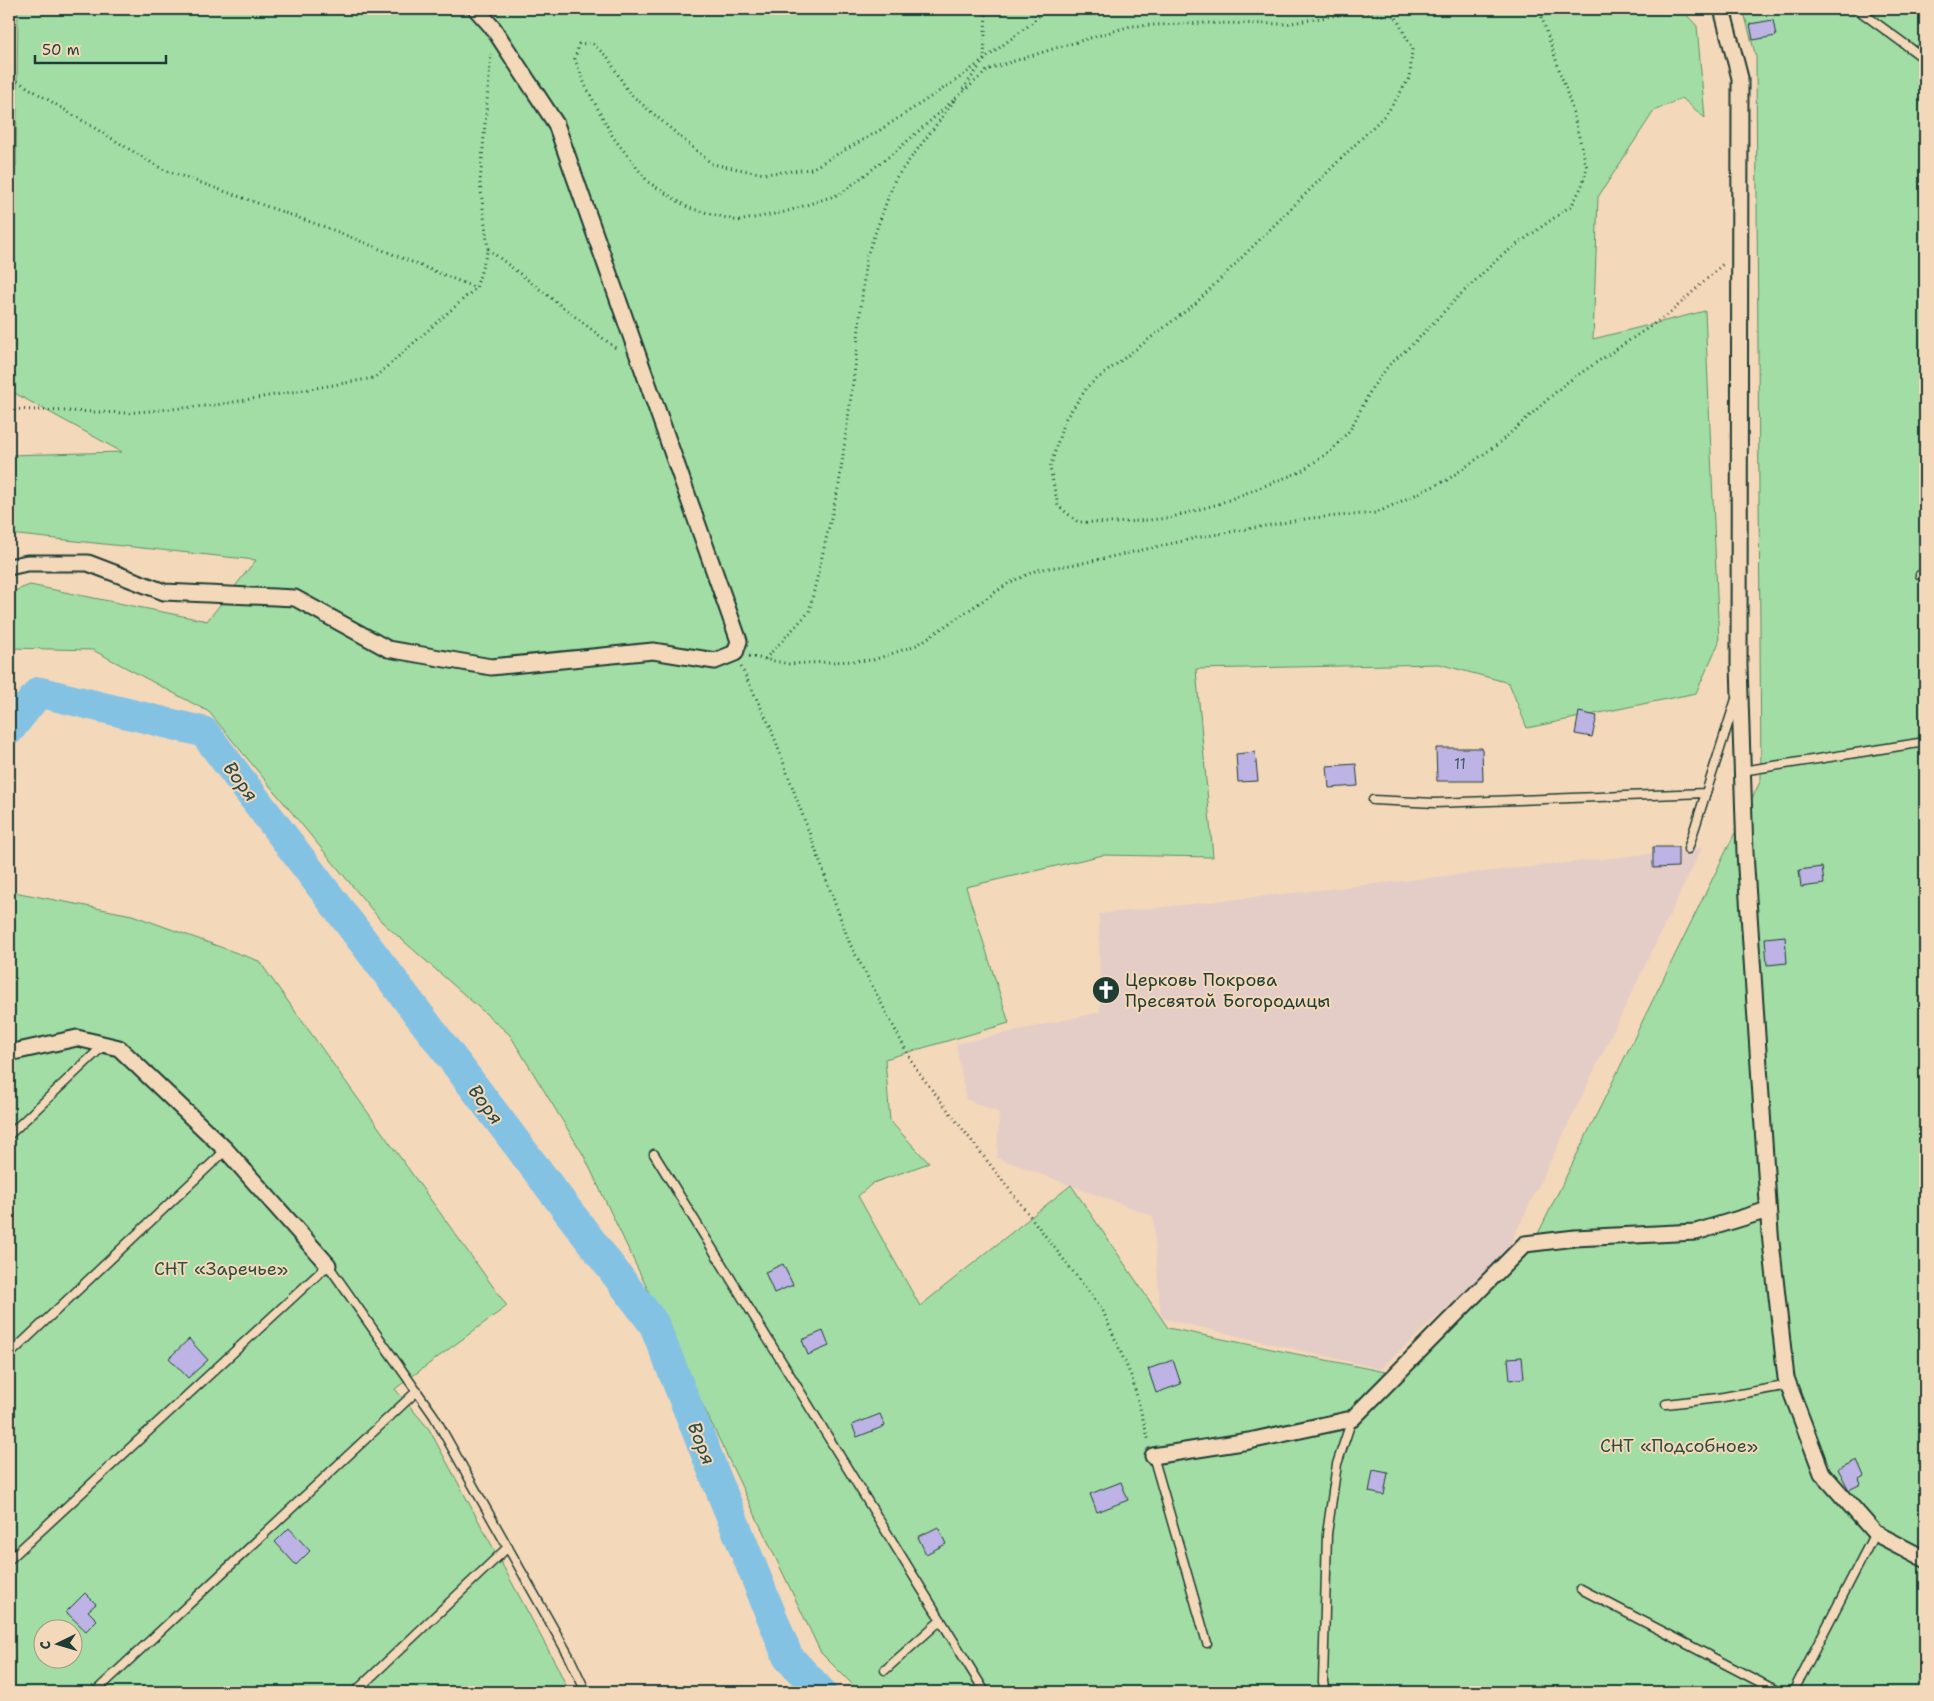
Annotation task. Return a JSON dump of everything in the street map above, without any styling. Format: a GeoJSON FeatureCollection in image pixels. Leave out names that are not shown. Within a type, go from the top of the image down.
{"type":"FeatureCollection","features":[{"type":"Feature","properties":{"kind":"street"},"geometry":{"type":"LineString","coordinates":[[9,566],[27,563],[88,564],[164,592],[295,598],[388,649],[491,667],[653,651],[715,660],[735,653],[739,641],[556,124],[493,28],[476,9]]}},
{"type":"Feature","properties":{"kind":"street"},"geometry":{"type":"LineString","coordinates":[[1722,9],[1740,78],[1740,687],[1745,853],[1768,1210],[1786,1378],[1822,1473],[1875,1534],[1925,1559]]}},
{"type":"Feature","properties":{"kind":"street"},"geometry":{"type":"LineString","coordinates":[[9,1053],[77,1038],[119,1048],[226,1150],[328,1265]]}},
{"type":"Feature","properties":{"kind":"street"},"geometry":{"type":"LineString","coordinates":[[1153,1456],[1249,1441],[1352,1419],[1525,1244],[1575,1238],[1696,1232],[1768,1210]]}},
{"type":"Feature","properties":{"kind":"lane"},"geometry":{"type":"LineString","coordinates":[[1857,9],[1925,59]]}},
{"type":"Feature","properties":{"kind":"lane"},"geometry":{"type":"LineString","coordinates":[[1688,849],[1740,687]]}},
{"type":"Feature","properties":{"kind":"lane"},"geometry":{"type":"LineString","coordinates":[[1742,771],[1925,742]]}},
{"type":"Feature","properties":{"kind":"lane"},"geometry":{"type":"LineString","coordinates":[[1373,800],[1435,803],[1658,793],[1706,793]]}},
{"type":"Feature","properties":{"kind":"lane"},"geometry":{"type":"LineString","coordinates":[[9,1135],[104,1044]]}},
{"type":"Feature","properties":{"kind":"lane"},"geometry":{"type":"LineString","coordinates":[[9,1356],[226,1150]]}},
{"type":"Feature","properties":{"kind":"lane"},"geometry":{"type":"LineString","coordinates":[[654,1154],[986,1692]]}},
{"type":"Feature","properties":{"kind":"lane"},"geometry":{"type":"LineString","coordinates":[[9,1560],[328,1265],[434,1416],[570,1656],[586,1692]]}},
{"type":"Feature","properties":{"kind":"lane"},"geometry":{"type":"LineString","coordinates":[[1666,1404],[1718,1398],[1789,1385]]}},
{"type":"Feature","properties":{"kind":"lane"},"geometry":{"type":"LineString","coordinates":[[95,1692],[417,1391]]}},
{"type":"Feature","properties":{"kind":"lane"},"geometry":{"type":"LineString","coordinates":[[1324,1692],[1327,1534],[1337,1464],[1352,1419]]}},
{"type":"Feature","properties":{"kind":"lane"},"geometry":{"type":"LineString","coordinates":[[1153,1456],[1207,1643]]}},
{"type":"Feature","properties":{"kind":"lane"},"geometry":{"type":"LineString","coordinates":[[1793,1692],[1875,1534]]}},
{"type":"Feature","properties":{"kind":"lane"},"geometry":{"type":"LineString","coordinates":[[355,1692],[508,1547]]}},
{"type":"Feature","properties":{"kind":"lane"},"geometry":{"type":"LineString","coordinates":[[1580,1589],[1779,1692]]}},
{"type":"Feature","properties":{"kind":"lane"},"geometry":{"type":"LineString","coordinates":[[885,1670],[941,1620]]}},
{"type":"Feature","properties":{"kind":"path"},"geometry":{"type":"LineString","coordinates":[[9,18],[18,9]]}},
{"type":"Feature","properties":{"kind":"path"},"geometry":{"type":"LineString","coordinates":[[765,660],[809,612],[838,484],[855,367],[866,258],[895,178],[984,60],[986,9]]}},
{"type":"Feature","properties":{"kind":"path"},"geometry":{"type":"LineString","coordinates":[[1046,9],[1028,26],[961,77],[877,132],[811,169],[764,174],[712,164],[629,93],[608,58],[592,43],[579,44],[575,59],[584,85],[614,137],[648,182],[689,208],[738,221],[785,212],[840,194],[896,151],[989,69],[1131,26],[1204,23],[1286,24],[1356,12],[1396,17],[1412,49],[1410,78],[1388,112],[1196,303],[1088,386],[1064,421],[1050,468],[1058,506],[1078,522],[1116,523],[1169,518],[1218,504],[1300,472],[1332,450],[1350,430],[1372,388],[1389,365],[1501,256],[1572,205],[1582,186],[1587,168],[1572,105],[1539,9]]}},
{"type":"Feature","properties":{"kind":"path"},"geometry":{"type":"LineString","coordinates":[[9,409],[135,413],[216,405],[374,378],[476,288],[488,249],[480,183],[493,28]]}},
{"type":"Feature","properties":{"kind":"path"},"geometry":{"type":"LineString","coordinates":[[9,76],[162,169],[333,230],[476,288]]}},
{"type":"Feature","properties":{"kind":"path"},"geometry":{"type":"LineString","coordinates":[[735,653],[788,664],[873,660],[917,645],[1009,584],[1037,570],[1083,563],[1201,537],[1311,518],[1376,513],[1447,480],[1498,444],[1566,384],[1670,313],[1709,279],[1740,247]]}},
{"type":"Feature","properties":{"kind":"path"},"geometry":{"type":"LineString","coordinates":[[488,249],[620,351]]}},
{"type":"Feature","properties":{"kind":"path"},"geometry":{"type":"LineString","coordinates":[[735,653],[770,726],[850,944],[916,1069],[1102,1309],[1132,1378],[1153,1456]]}},
{"type":"Feature","properties":{"kind":"shaded area"},"geometry":{"type":"Polygon","coordinates":[[[1702,848],[1505,1255],[1380,1369],[1161,1318],[1153,1216],[997,1158],[999,1113],[966,1099],[956,1044],[1100,1012],[1099,914],[1702,848]]]}},
{"type":"Feature","properties":{"kind":"green space","name":"СНТ «Подсобное»"},"geometry":{"type":"Polygon","coordinates":[[[18,9],[1681,9],[1697,26],[1705,118],[1682,98],[1654,111],[1598,197],[1593,339],[1705,311],[1719,642],[1696,693],[1527,728],[1509,683],[1439,664],[1196,669],[1213,857],[1103,855],[966,887],[1009,1023],[885,1059],[890,1121],[929,1163],[873,1183],[858,1196],[920,1306],[1071,1185],[1168,1328],[1390,1373],[1529,1252],[1761,780],[1756,57],[1743,9],[1925,9],[1925,1692],[860,1692],[821,1653],[584,1156],[510,1035],[382,922],[209,712],[93,650],[9,648],[9,593],[30,585],[207,621],[256,560],[9,534],[9,455],[122,452],[9,390],[9,157],[16,166],[18,9]]]}},
{"type":"Feature","properties":{"kind":"green space","name":"СНТ «Заречье»"},"geometry":{"type":"Polygon","coordinates":[[[9,891],[132,915],[259,961],[507,1306],[395,1389],[429,1429],[558,1668],[569,1692],[9,1692],[9,891]]]}},
{"type":"Feature","properties":{"kind":"building"},"geometry":{"type":"Polygon","coordinates":[[[1773,20],[1776,36],[1753,40],[1750,24],[1773,20]]]}},
{"type":"Feature","properties":{"kind":"building"},"geometry":{"type":"Polygon","coordinates":[[[1579,712],[1597,716],[1592,737],[1575,734],[1579,712]]]}},
{"type":"Feature","properties":{"kind":"building"},"geometry":{"type":"Polygon","coordinates":[[[1436,748],[1482,748],[1483,781],[1437,781],[1436,748]]]}},
{"type":"Feature","properties":{"kind":"building"},"geometry":{"type":"Polygon","coordinates":[[[1255,752],[1258,781],[1238,782],[1236,754],[1255,752]]]}},
{"type":"Feature","properties":{"kind":"building"},"geometry":{"type":"Polygon","coordinates":[[[1356,764],[1358,786],[1329,788],[1327,766],[1356,764]]]}},
{"type":"Feature","properties":{"kind":"building"},"geometry":{"type":"Polygon","coordinates":[[[1653,847],[1678,847],[1678,867],[1653,868],[1653,847]]]}},
{"type":"Feature","properties":{"kind":"building"},"geometry":{"type":"Polygon","coordinates":[[[1822,867],[1824,884],[1801,887],[1799,870],[1822,867]]]}},
{"type":"Feature","properties":{"kind":"building"},"geometry":{"type":"Polygon","coordinates":[[[1785,936],[1787,963],[1767,965],[1765,938],[1785,936]]]}},
{"type":"Feature","properties":{"kind":"building"},"geometry":{"type":"Polygon","coordinates":[[[783,1264],[793,1285],[774,1293],[765,1272],[783,1264]]]}},
{"type":"Feature","properties":{"kind":"building"},"geometry":{"type":"Polygon","coordinates":[[[823,1331],[829,1346],[808,1355],[802,1340],[823,1331]]]}},
{"type":"Feature","properties":{"kind":"building"},"geometry":{"type":"Polygon","coordinates":[[[189,1339],[208,1360],[188,1378],[169,1358],[189,1339]]]}},
{"type":"Feature","properties":{"kind":"building"},"geometry":{"type":"Polygon","coordinates":[[[1522,1357],[1524,1378],[1510,1380],[1508,1358],[1522,1357]]]}},
{"type":"Feature","properties":{"kind":"building"},"geometry":{"type":"Polygon","coordinates":[[[1173,1360],[1181,1384],[1156,1393],[1148,1369],[1173,1360]]]}},
{"type":"Feature","properties":{"kind":"building"},"geometry":{"type":"Polygon","coordinates":[[[880,1414],[885,1426],[857,1437],[852,1425],[880,1414]]]}},
{"type":"Feature","properties":{"kind":"building"},"geometry":{"type":"Polygon","coordinates":[[[1857,1460],[1864,1476],[1859,1479],[1861,1484],[1849,1490],[1838,1469],[1857,1460]]]}},
{"type":"Feature","properties":{"kind":"building"},"geometry":{"type":"Polygon","coordinates":[[[1373,1470],[1388,1473],[1384,1495],[1369,1492],[1373,1470]]]}},
{"type":"Feature","properties":{"kind":"building"},"geometry":{"type":"Polygon","coordinates":[[[1121,1482],[1128,1500],[1097,1512],[1090,1494],[1121,1482]]]}},
{"type":"Feature","properties":{"kind":"building"},"geometry":{"type":"Polygon","coordinates":[[[938,1527],[946,1544],[926,1554],[918,1537],[938,1527]]]}},
{"type":"Feature","properties":{"kind":"building"},"geometry":{"type":"Polygon","coordinates":[[[289,1528],[310,1551],[296,1565],[275,1542],[289,1528]]]}},
{"type":"Feature","properties":{"kind":"building"},"geometry":{"type":"Polygon","coordinates":[[[85,1593],[96,1604],[88,1611],[97,1620],[86,1631],[82,1627],[82,1618],[72,1618],[66,1612],[85,1593]]]}},
{"type":"Feature","properties":{"kind":"waterway","name":"Воря"},"geometry":{"type":"LineString","coordinates":[[9,730],[39,692],[204,732],[654,1324],[788,1657],[821,1692]]}},
{"type":"Feature","properties":{"kind":"place","name":"Церковь Покрова Пресвятой Богородицы"},"geometry":{"type":"Point","coordinates":[1106,990]}}]}
